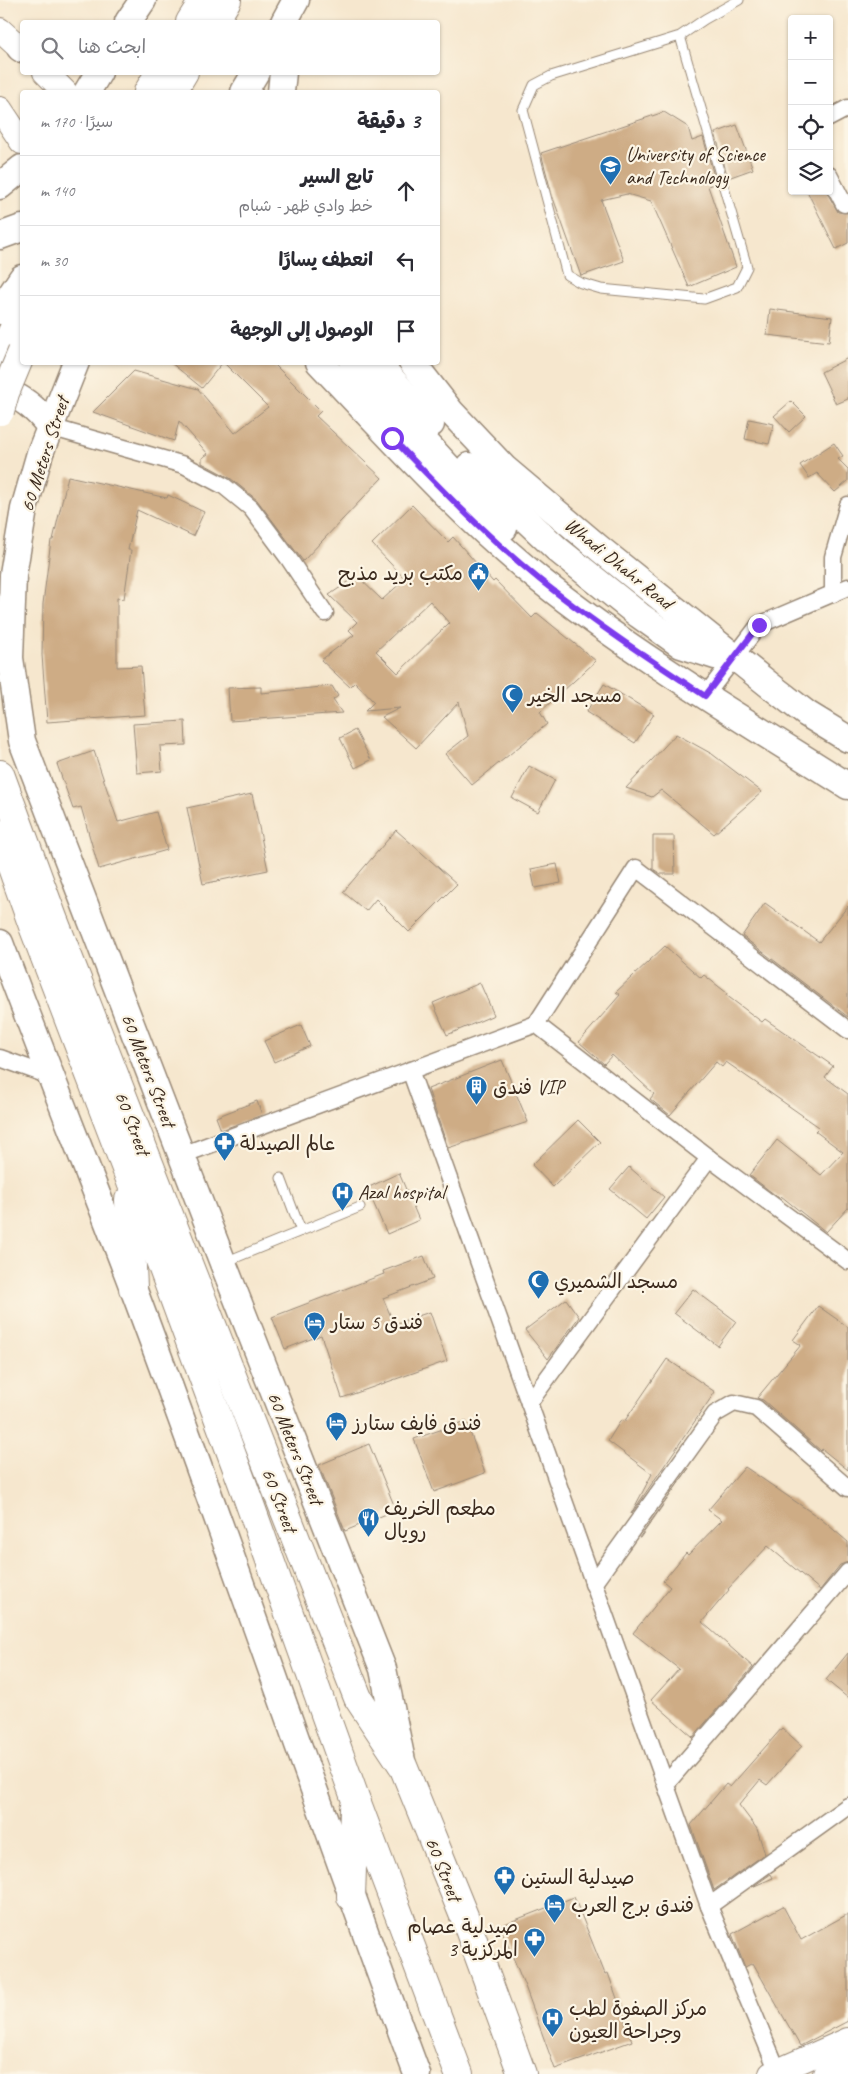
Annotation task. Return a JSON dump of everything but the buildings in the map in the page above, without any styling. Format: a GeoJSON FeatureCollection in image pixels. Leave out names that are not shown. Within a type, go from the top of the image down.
{"type":"FeatureCollection","features":[{"type":"Feature","properties":{"kind":"highway"},"geometry":{"type":"LineString","coordinates":[[191,20],[204,0]]}},
{"type":"Feature","properties":{"kind":"highway"},"geometry":{"type":"LineString","coordinates":[[215,20],[227,0]]}},
{"type":"Feature","properties":{"kind":"highway"},"geometry":{"type":"LineString","coordinates":[[149,90],[158,75]]}},
{"type":"Feature","properties":{"kind":"highway"},"geometry":{"type":"LineString","coordinates":[[173,90],[182,75]]}},
{"type":"Feature","properties":{"kind":"highway"},"geometry":{"type":"LineString","coordinates":[[0,357],[20,316]]}},
{"type":"Feature","properties":{"kind":"highway"},"geometry":{"type":"LineString","coordinates":[[0,412],[5,393],[20,357]]}},
{"type":"Feature","properties":{"kind":"highway"},"geometry":{"type":"LineString","coordinates":[[0,774],[43,924]]}},
{"type":"Feature","properties":{"kind":"highway"},"geometry":{"type":"LineString","coordinates":[[0,834],[43,924]]}},
{"type":"Feature","properties":{"kind":"highway","name":"60 Street"},"geometry":{"type":"LineString","coordinates":[[43,924],[128,1174],[243,1485],[354,1795],[459,2074]]}},
{"type":"Feature","properties":{"kind":"highway","name":"60 Street"},"geometry":{"type":"LineString","coordinates":[[43,924],[358,1698],[403,1766],[466,1921],[522,2074]]}},
{"type":"Feature","properties":{"kind":"highway"},"geometry":{"type":"LineString","coordinates":[[128,1174],[133,1288]]}},
{"type":"Feature","properties":{"kind":"highway"},"geometry":{"type":"LineString","coordinates":[[351,1897],[354,1795]]}},
{"type":"Feature","properties":{"kind":"main road"},"geometry":{"type":"LineString","coordinates":[[129,20],[143,0]]}},
{"type":"Feature","properties":{"kind":"main road"},"geometry":{"type":"LineString","coordinates":[[285,20],[296,0]]}},
{"type":"Feature","properties":{"kind":"main road"},"geometry":{"type":"LineString","coordinates":[[291,20],[296,0]]}},
{"type":"Feature","properties":{"kind":"main road"},"geometry":{"type":"LineString","coordinates":[[88,90],[96,75]]}},
{"type":"Feature","properties":{"kind":"main road"},"geometry":{"type":"LineString","coordinates":[[245,90],[254,75]]}},
{"type":"Feature","properties":{"kind":"main road"},"geometry":{"type":"LineString","coordinates":[[282,90],[283,75]]}},
{"type":"Feature","properties":{"kind":"main road"},"geometry":{"type":"LineString","coordinates":[[0,186],[20,170]]}},
{"type":"Feature","properties":{"kind":"main road"},"geometry":{"type":"LineString","coordinates":[[0,236],[20,229]]}},
{"type":"Feature","properties":{"kind":"main road"},"geometry":{"type":"LineString","coordinates":[[0,311],[20,281]]}},
{"type":"Feature","properties":{"kind":"main road","name":"60 Meters Street"},"geometry":{"type":"LineString","coordinates":[[75,365],[40,453],[24,508],[13,575],[10,658],[22,741],[223,1263],[383,1669],[403,1766]]}},
{"type":"Feature","properties":{"kind":"main road"},"geometry":{"type":"LineString","coordinates":[[322,365],[465,514],[531,572],[604,629],[705,696],[848,786]]}},
{"type":"Feature","properties":{"kind":"main road"},"geometry":{"type":"LineString","coordinates":[[355,365],[498,522],[533,556],[599,608],[678,662],[697,682],[705,696]]}},
{"type":"Feature","properties":{"kind":"main road"},"geometry":{"type":"LineString","coordinates":[[380,365],[450,445],[485,481],[552,544],[598,583],[681,646],[716,656],[736,657]]}},
{"type":"Feature","properties":{"kind":"main road","name":"Whadi Dhahr Road"},"geometry":{"type":"LineString","coordinates":[[414,365],[451,412],[504,468],[600,549],[807,714],[848,739]]}},
{"type":"Feature","properties":{"kind":"main road"},"geometry":{"type":"LineString","coordinates":[[0,390],[33,406],[50,427]]}},
{"type":"Feature","properties":{"kind":"main road"},"geometry":{"type":"LineString","coordinates":[[0,943],[133,1288],[287,1712],[351,1897],[417,2074]]}},
{"type":"Feature","properties":{"kind":"street"},"geometry":{"type":"LineString","coordinates":[[0,30],[20,47]]}},
{"type":"Feature","properties":{"kind":"street"},"geometry":{"type":"LineString","coordinates":[[48,75],[62,90]]}},
{"type":"Feature","properties":{"kind":"street"},"geometry":{"type":"LineString","coordinates":[[833,116],[848,108]]}},
{"type":"Feature","properties":{"kind":"street"},"geometry":{"type":"LineString","coordinates":[[0,109],[20,139]]}},
{"type":"Feature","properties":{"kind":"street"},"geometry":{"type":"LineString","coordinates":[[833,183],[844,204]]}},
{"type":"Feature","properties":{"kind":"street"},"geometry":{"type":"LineString","coordinates":[[50,427],[184,465],[224,486],[251,508],[289,558],[325,613]]}},
{"type":"Feature","properties":{"kind":"street"},"geometry":{"type":"LineString","coordinates":[[833,594],[833,557],[848,505]]}},
{"type":"Feature","properties":{"kind":"street"},"geometry":{"type":"LineString","coordinates":[[705,696],[759,625],[848,587]]}},
{"type":"Feature","properties":{"kind":"street"},"geometry":{"type":"LineString","coordinates":[[182,1156],[536,1024],[636,868],[848,1030]]}},
{"type":"Feature","properties":{"kind":"street"},"geometry":{"type":"LineString","coordinates":[[536,1024],[709,1158],[848,1261]]}},
{"type":"Feature","properties":{"kind":"street"},"geometry":{"type":"LineString","coordinates":[[0,1058],[50,1076]]}},
{"type":"Feature","properties":{"kind":"street"},"geometry":{"type":"LineString","coordinates":[[410,1070],[709,1906],[776,2073],[848,2040]]}},
{"type":"Feature","properties":{"kind":"street"},"geometry":{"type":"LineString","coordinates":[[529,1402],[709,1158]]}},
{"type":"Feature","properties":{"kind":"street"},"geometry":{"type":"LineString","coordinates":[[593,1584],[715,1414],[734,1403],[756,1408],[848,1488]]}},
{"type":"Feature","properties":{"kind":"street"},"geometry":{"type":"LineString","coordinates":[[666,1784],[848,1572]]}},
{"type":"Feature","properties":{"kind":"street"},"geometry":{"type":"LineString","coordinates":[[709,1906],[848,1806]]}},
{"type":"Feature","properties":{"kind":"street"},"geometry":{"type":"LineString","coordinates":[[825,2074],[848,2064]]}},
{"type":"Feature","properties":{"kind":"lane"},"geometry":{"type":"LineString","coordinates":[[680,36],[747,267],[737,287],[704,299],[601,290],[567,275],[523,110],[534,85],[551,76],[680,36],[739,0]]}},
{"type":"Feature","properties":{"kind":"lane"},"geometry":{"type":"LineString","coordinates":[[281,1178],[300,1230]]}},
{"type":"Feature","properties":{"kind":"lane"},"geometry":{"type":"LineString","coordinates":[[223,1263],[360,1207]]}},
{"type":"Feature","properties":{"kind":"place","name":"University of Science and Technology"},"geometry":{"type":"Point","coordinates":[610,185]}},
{"type":"Feature","properties":{"kind":"place","name":"مكتب بريد مذبح"},"geometry":{"type":"Point","coordinates":[479,592]}},
{"type":"Feature","properties":{"kind":"place","name":"مسجد الخير"},"geometry":{"type":"Point","coordinates":[512,714]}},
{"type":"Feature","properties":{"kind":"place","name":"فندق VIP"},"geometry":{"type":"Point","coordinates":[477,1106]}},
{"type":"Feature","properties":{"kind":"place","name":"عالم الصيدلة"},"geometry":{"type":"Point","coordinates":[224,1162]}},
{"type":"Feature","properties":{"kind":"place","name":"Azal hospital"},"geometry":{"type":"Point","coordinates":[342,1211]}},
{"type":"Feature","properties":{"kind":"place","name":"مسجد الشميري"},"geometry":{"type":"Point","coordinates":[538,1300]}},
{"type":"Feature","properties":{"kind":"place","name":"فندق 5 ستار"},"geometry":{"type":"Point","coordinates":[315,1341]}},
{"type":"Feature","properties":{"kind":"place","name":"فندق فايف ستارز"},"geometry":{"type":"Point","coordinates":[337,1442]}},
{"type":"Feature","properties":{"kind":"place","name":"مطعم الخريف رويال"},"geometry":{"type":"Point","coordinates":[368,1538]}},
{"type":"Feature","properties":{"kind":"place","name":"صيدلية الستين"},"geometry":{"type":"Point","coordinates":[505,1896]}},
{"type":"Feature","properties":{"kind":"place","name":"فندق برج العرب"},"geometry":{"type":"Point","coordinates":[555,1924]}},
{"type":"Feature","properties":{"kind":"place","name":"صيدلية عصام المركزية 3"},"geometry":{"type":"Point","coordinates":[534,1957]}},
{"type":"Feature","properties":{"kind":"place","name":"مركز الصفوة لطب وجراحة العيون"},"geometry":{"type":"Point","coordinates":[553,2038]}},
{"type":"Feature","properties":{"kind":"route"},"geometry":{"type":"LineString","coordinates":[[392,438],[465,514],[539,578],[604,629],[705,696],[759,625]]}}]}
